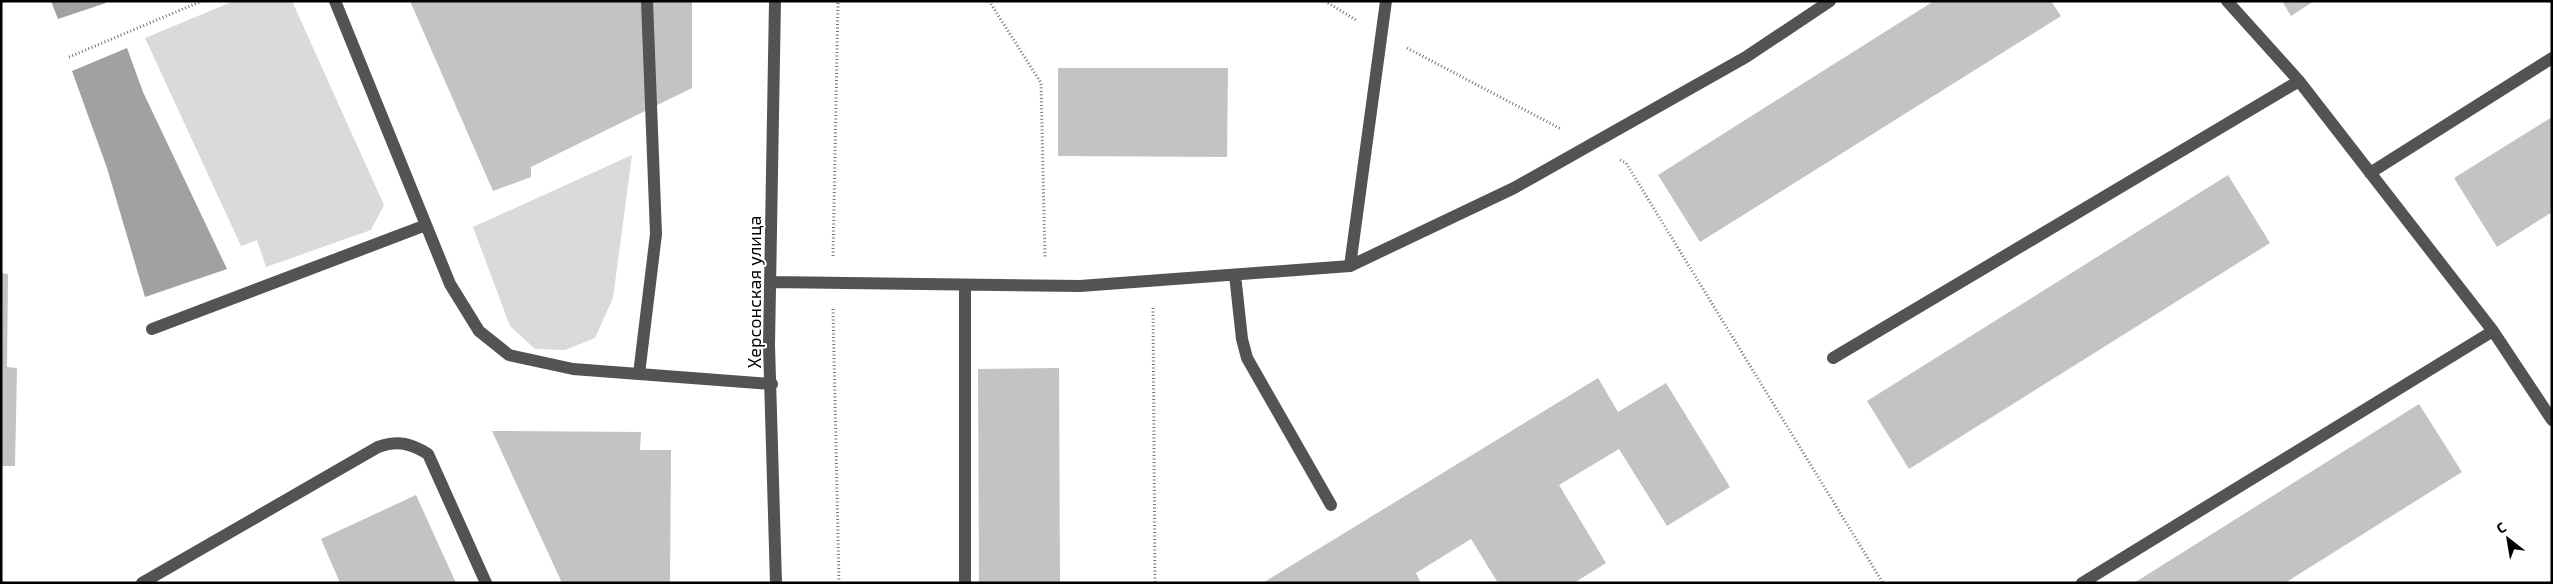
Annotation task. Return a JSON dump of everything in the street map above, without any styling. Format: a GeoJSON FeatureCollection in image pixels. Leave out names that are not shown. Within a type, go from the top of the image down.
{"type":"FeatureCollection","features":[{"type":"Feature","properties":{"kind":"street"},"geometry":{"type":"LineString","coordinates":[[335,1],[450,284],[479,330],[509,355],[573,369],[772,384]]}},
{"type":"Feature","properties":{"kind":"street"},"geometry":{"type":"LineString","coordinates":[[639,374],[656,234],[647,1]]}},
{"type":"Feature","properties":{"kind":"street","name":"Херсонская улица"},"geometry":{"type":"LineString","coordinates":[[776,1],[769,346],[772,384],[776,583]]}},
{"type":"Feature","properties":{"kind":"street"},"geometry":{"type":"LineString","coordinates":[[1350,266],[1386,1]]}},
{"type":"Feature","properties":{"kind":"street"},"geometry":{"type":"LineString","coordinates":[[771,282],[1080,286],[1350,266],[1514,188],[1746,57],[1830,1]]}},
{"type":"Feature","properties":{"kind":"street"},"geometry":{"type":"LineString","coordinates":[[2227,1],[2299,81],[2493,332],[2552,420]]}},
{"type":"Feature","properties":{"kind":"street"},"geometry":{"type":"LineString","coordinates":[[2370,173],[2552,58]]}},
{"type":"Feature","properties":{"kind":"street"},"geometry":{"type":"LineString","coordinates":[[1833,358],[2299,81]]}},
{"type":"Feature","properties":{"kind":"street"},"geometry":{"type":"LineString","coordinates":[[152,329],[426,225]]}},
{"type":"Feature","properties":{"kind":"street"},"geometry":{"type":"LineString","coordinates":[[1235,275],[1242,339],[1247,358],[1331,506]]}},
{"type":"Feature","properties":{"kind":"street"},"geometry":{"type":"LineString","coordinates":[[965,285],[965,583]]}},
{"type":"Feature","properties":{"kind":"street"},"geometry":{"type":"LineString","coordinates":[[2082,583],[2493,332]]}},
{"type":"Feature","properties":{"kind":"street"},"geometry":{"type":"LineString","coordinates":[[142,583],[378,447],[401,442],[413,445],[428,454],[486,583]]}},
{"type":"Feature","properties":{"kind":"path"},"geometry":{"type":"LineString","coordinates":[[69,56],[202,1]]}},
{"type":"Feature","properties":{"kind":"path"},"geometry":{"type":"LineString","coordinates":[[989,1],[1041,83],[1046,286]]}},
{"type":"Feature","properties":{"kind":"path"},"geometry":{"type":"LineString","coordinates":[[1325,1],[1382,35],[1626,163],[1883,583]]}},
{"type":"Feature","properties":{"kind":"path"},"geometry":{"type":"LineString","coordinates":[[1153,280],[1155,583]]}},
{"type":"Feature","properties":{"kind":"shaded area"},"geometry":{"type":"Polygon","coordinates":[[[51,1],[105,1],[106,3],[58,19],[51,1]]]}},
{"type":"Feature","properties":{"kind":"shaded area"},"geometry":{"type":"Polygon","coordinates":[[[234,1],[292,1],[384,205],[371,230],[266,267],[257,240],[241,246],[145,38],[234,1]]]}},
{"type":"Feature","properties":{"kind":"shaded area"},"geometry":{"type":"Polygon","coordinates":[[[127,48],[143,92],[227,269],[145,297],[107,168],[72,71],[127,48]]]}},
{"type":"Feature","properties":{"kind":"shaded area"},"geometry":{"type":"Polygon","coordinates":[[[632,155],[613,298],[595,338],[565,350],[535,349],[510,326],[473,227],[632,155]]]}},
{"type":"Feature","properties":{"kind":"building"},"geometry":{"type":"Polygon","coordinates":[[[410,1],[692,1],[692,88],[531,167],[531,177],[493,191],[410,1]]]}},
{"type":"Feature","properties":{"kind":"building"},"geometry":{"type":"Polygon","coordinates":[[[1934,1],[2051,1],[2061,16],[1700,242],[1658,175],[1934,1]]]}},
{"type":"Feature","properties":{"kind":"building"},"geometry":{"type":"Polygon","coordinates":[[[2282,1],[2314,1],[2291,16],[2282,1]]]}},
{"type":"Feature","properties":{"kind":"building"},"geometry":{"type":"Polygon","coordinates":[[[1058,68],[1228,68],[1227,157],[1058,156],[1058,68]]]}},
{"type":"Feature","properties":{"kind":"building"},"geometry":{"type":"Polygon","coordinates":[[[2552,117],[2552,212],[2497,247],[2454,178],[2552,117]]]}},
{"type":"Feature","properties":{"kind":"building"},"geometry":{"type":"Polygon","coordinates":[[[2228,175],[2270,243],[1909,469],[1867,401],[2228,175]]]}},
{"type":"Feature","properties":{"kind":"building"},"geometry":{"type":"Polygon","coordinates":[[[1,273],[8,274],[7,367],[17,368],[15,466],[1,466],[1,273]]]}},
{"type":"Feature","properties":{"kind":"building"},"geometry":{"type":"Polygon","coordinates":[[[1059,368],[1060,583],[979,583],[978,369],[1059,368]]]}},
{"type":"Feature","properties":{"kind":"building"},"geometry":{"type":"Polygon","coordinates":[[[1598,378],[1618,412],[1666,383],[1730,487],[1667,526],[1619,449],[1559,485],[1606,563],[1574,583],[1498,583],[1471,539],[1416,573],[1421,583],[1268,583],[1266,581],[1598,378]]]}},
{"type":"Feature","properties":{"kind":"building"},"geometry":{"type":"Polygon","coordinates":[[[2419,404],[2462,472],[2285,583],[2134,583],[2419,404]]]}},
{"type":"Feature","properties":{"kind":"building"},"geometry":{"type":"Polygon","coordinates":[[[492,431],[641,432],[640,450],[671,450],[670,583],[562,583],[492,431]]]}},
{"type":"Feature","properties":{"kind":"building"},"geometry":{"type":"Polygon","coordinates":[[[416,495],[456,583],[340,583],[321,539],[416,495]]]}}]}
